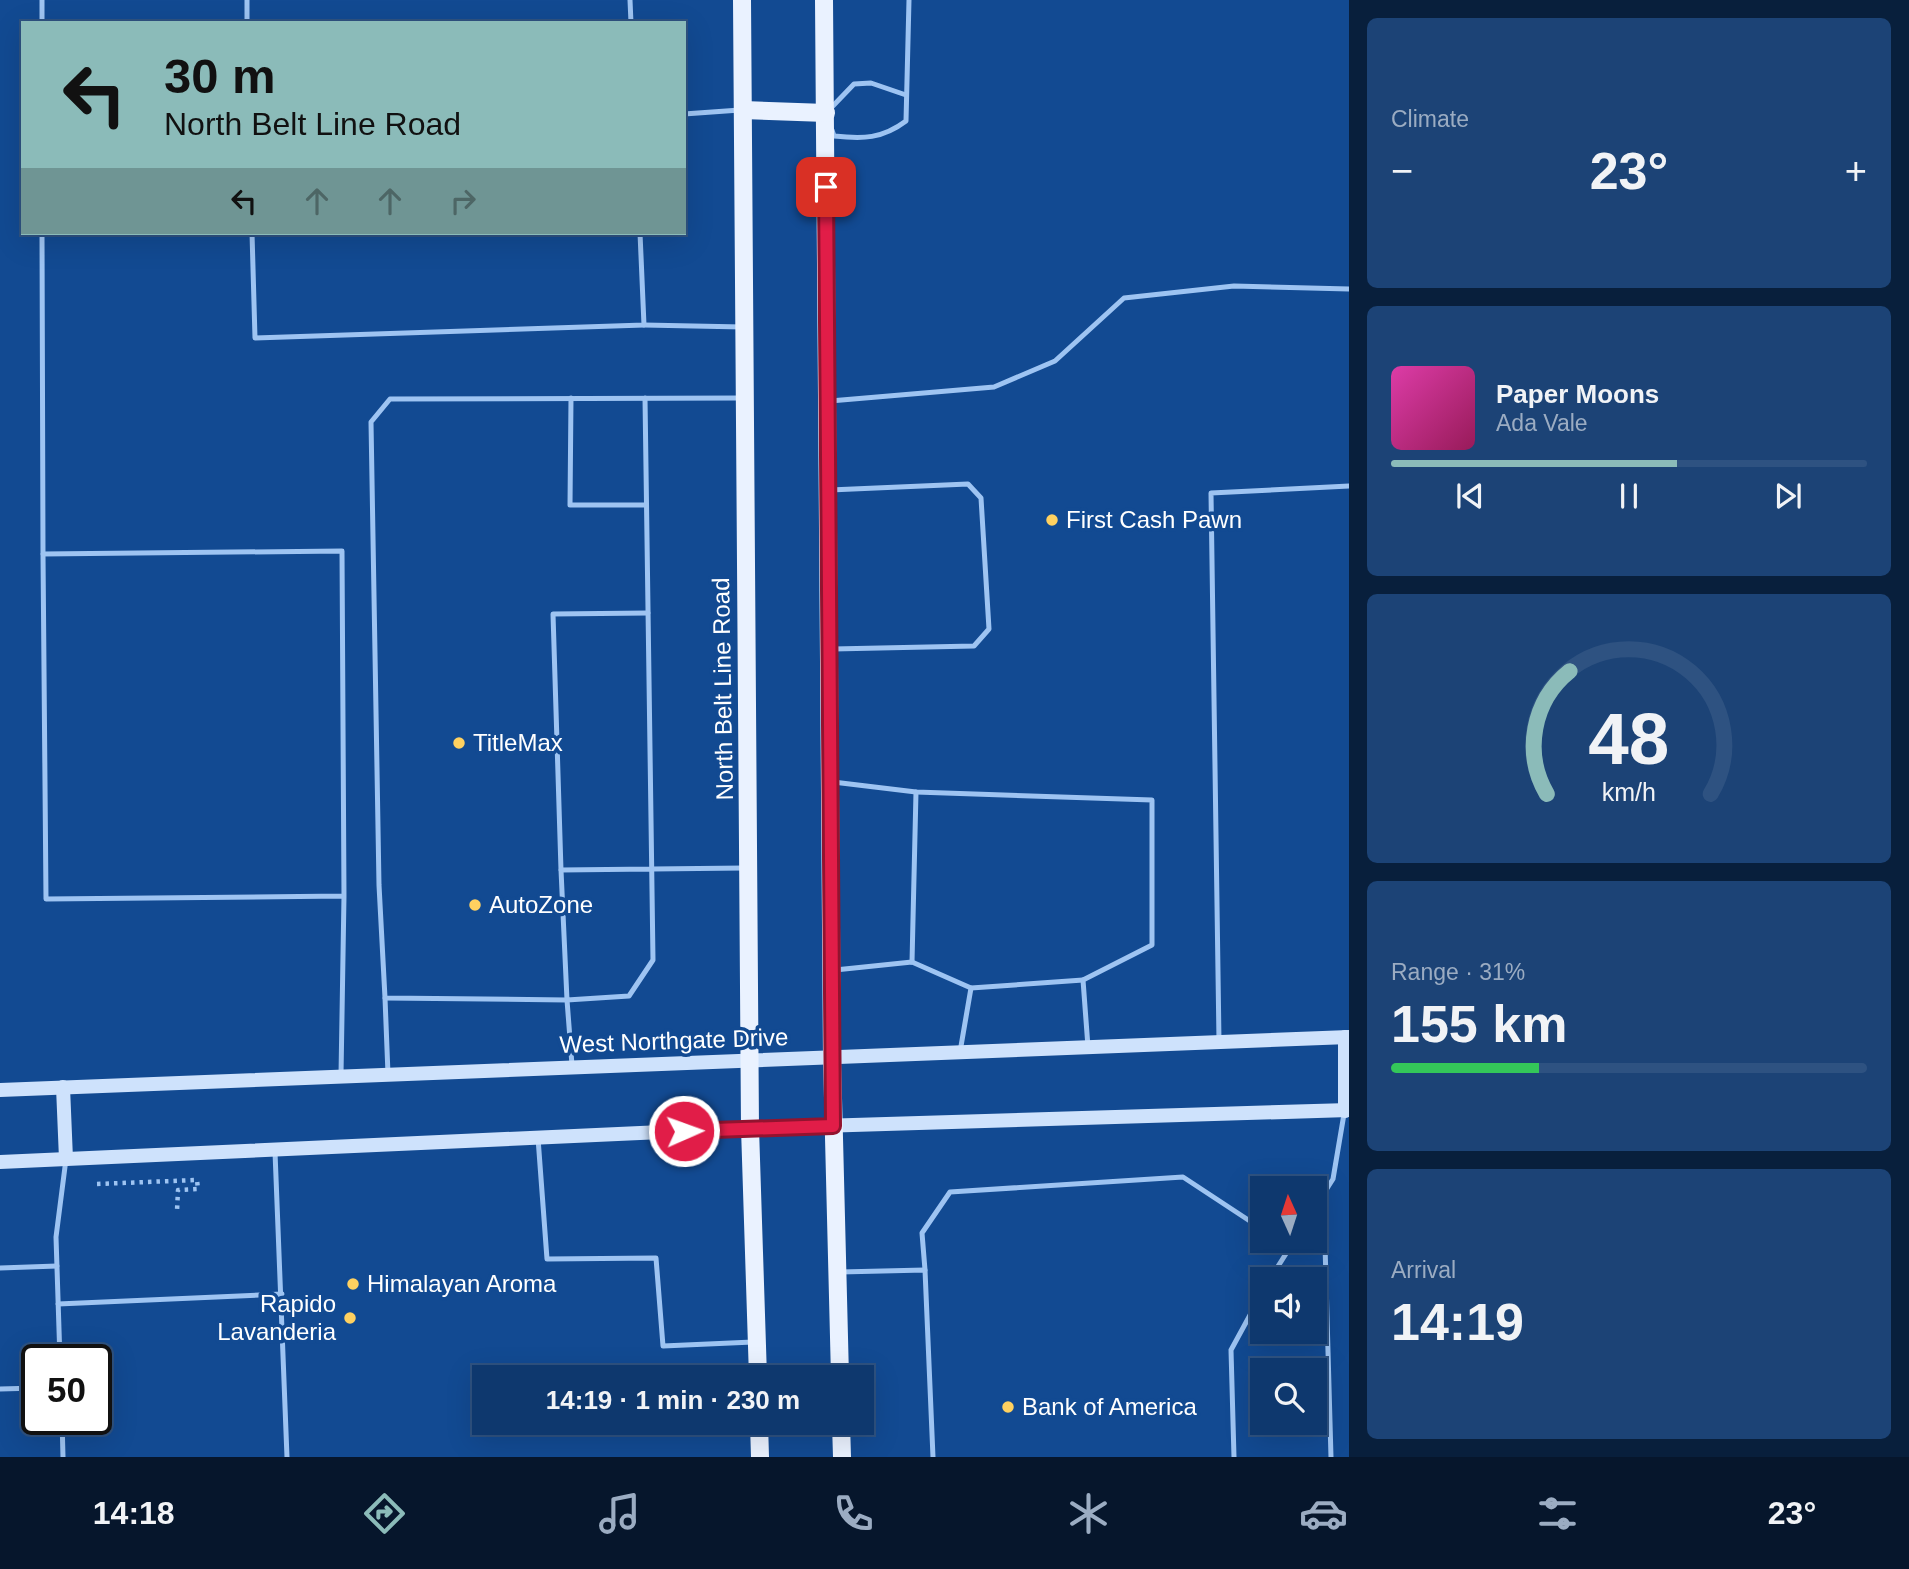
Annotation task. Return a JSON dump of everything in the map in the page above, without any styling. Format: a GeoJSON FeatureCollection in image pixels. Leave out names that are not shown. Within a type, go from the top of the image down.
{"type":"FeatureCollection","features":[{"type":"Feature","properties":{"kind":"main road","name":"North Belt Line Road"},"geometry":{"type":"LineString","coordinates":[[742,0],[750,1128],[758,1365]]}},
{"type":"Feature","properties":{"kind":"main road"},"geometry":{"type":"LineString","coordinates":[[824,0],[832,1058],[840,1365]]}},
{"type":"Feature","properties":{"kind":"main road"},"geometry":{"type":"LineString","coordinates":[[743,110],[826,113]]}},
{"type":"Feature","properties":{"kind":"main road"},"geometry":{"type":"LineString","coordinates":[[0,1162],[750,1128],[1347,1111],[1347,1037]]}},
{"type":"Feature","properties":{"kind":"main road","name":"West Northgate Drive"},"geometry":{"type":"LineString","coordinates":[[0,1090],[1347,1037]]}},
{"type":"Feature","properties":{"kind":"main road"},"geometry":{"type":"LineString","coordinates":[[63,1087],[66,1159]]}},
{"type":"Feature","properties":{"kind":"main road"},"geometry":{"type":"LineString","coordinates":[[759,1435],[760,1457]]}},
{"type":"Feature","properties":{"kind":"main road"},"geometry":{"type":"LineString","coordinates":[[841,1435],[842,1457]]}},
{"type":"Feature","properties":{"kind":"lane"},"geometry":{"type":"LineString","coordinates":[[41,0],[42,21]]}},
{"type":"Feature","properties":{"kind":"lane"},"geometry":{"type":"LineString","coordinates":[[247,0],[247,21]]}},
{"type":"Feature","properties":{"kind":"lane"},"geometry":{"type":"LineString","coordinates":[[630,0],[631,21]]}},
{"type":"Feature","properties":{"kind":"lane"},"geometry":{"type":"LineString","coordinates":[[906,95],[872,83],[854,84],[826,113],[834,136],[866,140],[891,132],[906,121],[909,0]]}},
{"type":"Feature","properties":{"kind":"lane"},"geometry":{"type":"LineString","coordinates":[[686,114],[743,110]]}},
{"type":"Feature","properties":{"kind":"lane"},"geometry":{"type":"LineString","coordinates":[[42,235],[46,899],[344,896]]}},
{"type":"Feature","properties":{"kind":"lane"},"geometry":{"type":"LineString","coordinates":[[252,235],[255,338],[594,326],[744,327]]}},
{"type":"Feature","properties":{"kind":"lane"},"geometry":{"type":"LineString","coordinates":[[640,235],[644,325]]}},
{"type":"Feature","properties":{"kind":"lane"},"geometry":{"type":"LineString","coordinates":[[828,402],[994,387],[1055,361],[1124,298],[1234,286],[1349,289]]}},
{"type":"Feature","properties":{"kind":"lane"},"geometry":{"type":"LineString","coordinates":[[571,398],[570,505],[646,505]]}},
{"type":"Feature","properties":{"kind":"lane"},"geometry":{"type":"LineString","coordinates":[[384,998],[567,1000],[629,996],[653,960],[645,398]]}},
{"type":"Feature","properties":{"kind":"lane"},"geometry":{"type":"LineString","coordinates":[[388,1074],[379,885],[371,422],[390,399],[745,398]]}},
{"type":"Feature","properties":{"kind":"lane"},"geometry":{"type":"LineString","coordinates":[[828,490],[968,484],[981,498],[989,629],[974,646],[829,649]]}},
{"type":"Feature","properties":{"kind":"lane"},"geometry":{"type":"LineString","coordinates":[[1219,1041],[1211,493],[1349,486]]}},
{"type":"Feature","properties":{"kind":"lane"},"geometry":{"type":"LineString","coordinates":[[43,554],[342,551],[344,896],[341,1075]]}},
{"type":"Feature","properties":{"kind":"lane"},"geometry":{"type":"LineString","coordinates":[[572,1068],[561,870],[553,614],[648,613]]}},
{"type":"Feature","properties":{"kind":"lane"},"geometry":{"type":"LineString","coordinates":[[830,781],[916,792],[1152,800],[1152,946],[1083,980],[971,988],[912,962],[832,971]]}},
{"type":"Feature","properties":{"kind":"lane"},"geometry":{"type":"LineString","coordinates":[[912,962],[916,792]]}},
{"type":"Feature","properties":{"kind":"lane"},"geometry":{"type":"LineString","coordinates":[[561,870],[749,868]]}},
{"type":"Feature","properties":{"kind":"lane"},"geometry":{"type":"LineString","coordinates":[[1083,980],[1088,1048]]}},
{"type":"Feature","properties":{"kind":"lane"},"geometry":{"type":"LineString","coordinates":[[960,1053],[971,988]]}},
{"type":"Feature","properties":{"kind":"lane"},"geometry":{"type":"LineString","coordinates":[[1327,1188],[1333,1179],[1347,1111]]}},
{"type":"Feature","properties":{"kind":"lane"},"geometry":{"type":"LineString","coordinates":[[538,1138],[547,1259],[656,1258],[663,1346],[757,1342]]}},
{"type":"Feature","properties":{"kind":"lane"},"geometry":{"type":"LineString","coordinates":[[275,1150],[287,1457]]}},
{"type":"Feature","properties":{"kind":"lane"},"geometry":{"type":"LineString","coordinates":[[59,1344],[56,1237],[66,1159]]}},
{"type":"Feature","properties":{"kind":"lane"},"geometry":{"type":"LineString","coordinates":[[933,1457],[922,1233],[950,1192],[1183,1177],[1250,1221]]}},
{"type":"Feature","properties":{"kind":"lane"},"geometry":{"type":"LineString","coordinates":[[1325,1253],[1331,1457]]}},
{"type":"Feature","properties":{"kind":"lane"},"geometry":{"type":"LineString","coordinates":[[0,1268],[57,1266]]}},
{"type":"Feature","properties":{"kind":"lane"},"geometry":{"type":"LineString","coordinates":[[837,1272],[925,1270]]}},
{"type":"Feature","properties":{"kind":"lane"},"geometry":{"type":"LineString","coordinates":[[58,1304],[282,1294]]}},
{"type":"Feature","properties":{"kind":"lane"},"geometry":{"type":"LineString","coordinates":[[1234,1457],[1231,1350],[1250,1315]]}},
{"type":"Feature","properties":{"kind":"lane"},"geometry":{"type":"LineString","coordinates":[[0,1389],[21,1388]]}},
{"type":"Feature","properties":{"kind":"lane"},"geometry":{"type":"LineString","coordinates":[[62,1435],[63,1457]]}},
{"type":"Feature","properties":{"kind":"path"},"geometry":{"type":"LineString","coordinates":[[63,1185],[197,1180],[198,1189],[178,1190],[177,1212]]}},
{"type":"Feature","properties":{"kind":"place","name":"First Cash Pawn"},"geometry":{"type":"Point","coordinates":[1052,520]}},
{"type":"Feature","properties":{"kind":"place","name":"TitleMax"},"geometry":{"type":"Point","coordinates":[459,743]}},
{"type":"Feature","properties":{"kind":"place","name":"AutoZone"},"geometry":{"type":"Point","coordinates":[475,905]}},
{"type":"Feature","properties":{"kind":"place","name":"Himalayan Aroma"},"geometry":{"type":"Point","coordinates":[353,1284]}},
{"type":"Feature","properties":{"kind":"place","name":"Rapido Lavanderia"},"geometry":{"type":"Point","coordinates":[350,1318]}},
{"type":"Feature","properties":{"kind":"place","name":"Bank of America"},"geometry":{"type":"Point","coordinates":[1008,1407]}},
{"type":"Feature","properties":{"kind":"route"},"geometry":{"type":"LineString","coordinates":[[684,1131],[833,1126],[826,187]]}}]}
